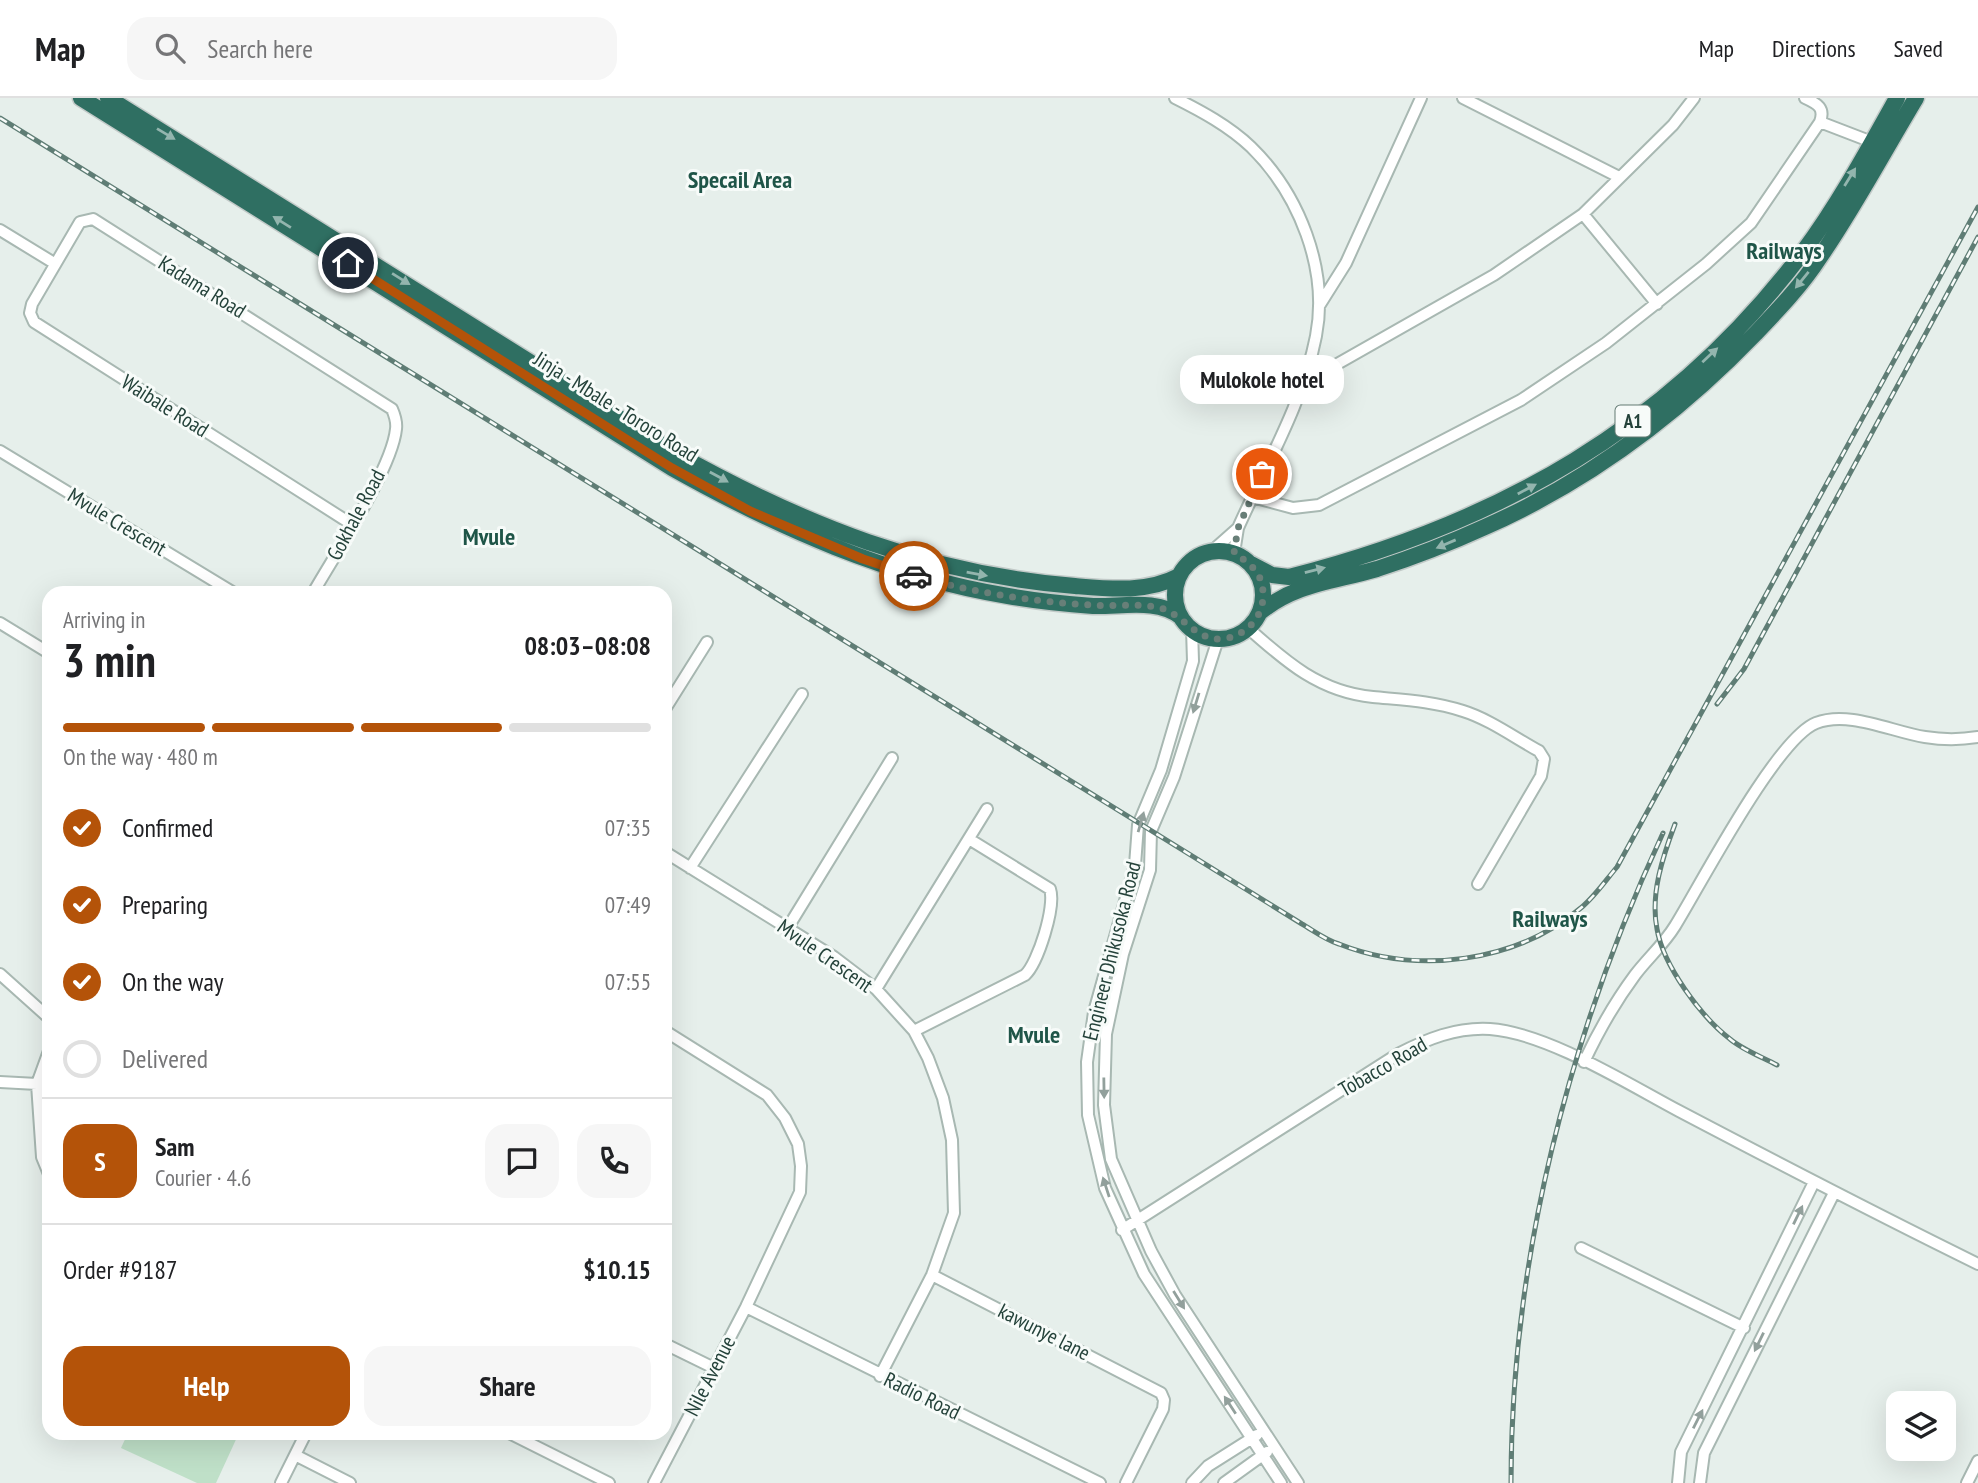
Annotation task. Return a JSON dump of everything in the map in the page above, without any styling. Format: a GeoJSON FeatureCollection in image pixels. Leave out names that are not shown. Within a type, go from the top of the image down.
{"type":"FeatureCollection","features":[{"type":"Feature","properties":{"kind":"highway","name":"Jinja - Mbale - Tororo Road"},"geometry":{"type":"LineString","coordinates":[[81,98],[672,468],[750,511],[863,559],[917,577],[1030,600],[1093,606],[1153,606],[1173,611],[1186,623]]}},
{"type":"Feature","properties":{"kind":"highway","name":"Jinja - Mbale - Tororo Road"},"geometry":{"type":"LineString","coordinates":[[108,98],[676,453],[752,496],[867,543],[970,573],[1028,582],[1149,589],[1179,576]]}},
{"type":"Feature","properties":{"kind":"highway","name":"A1"},"geometry":{"type":"LineString","coordinates":[[1212,551],[1234,553],[1272,575],[1289,577],[1396,546],[1495,506],[1587,454],[1675,388],[1766,298],[1804,250],[1897,98]]}},
{"type":"Feature","properties":{"kind":"highway","name":"A1"},"geometry":{"type":"LineString","coordinates":[[1248,628],[1259,613],[1292,591],[1407,559],[1488,526],[1601,466],[1650,431],[1697,392],[1741,348],[1819,260],[1916,98]]}},
{"type":"Feature","properties":{"kind":"highway"},"geometry":{"type":"LineString","coordinates":[[1212,551],[1187,564],[1179,576],[1175,604],[1186,623],[1218,639],[1239,634],[1248,628]]}},
{"type":"Feature","properties":{"kind":"highway"},"geometry":{"type":"LineString","coordinates":[[1251,564],[1262,582],[1264,593],[1259,613]]}},
{"type":"Feature","properties":{"kind":"street"},"geometry":{"type":"LineString","coordinates":[[1175,98],[1199,110],[1250,146],[1273,172],[1292,201],[1311,249],[1319,306],[1316,334],[1302,384],[1238,528],[1234,553]]}},
{"type":"Feature","properties":{"kind":"street"},"geometry":{"type":"LineString","coordinates":[[1199,110],[1205,98]]}},
{"type":"Feature","properties":{"kind":"street"},"geometry":{"type":"LineString","coordinates":[[1319,306],[1346,263],[1421,98]]}},
{"type":"Feature","properties":{"kind":"street"},"geometry":{"type":"LineString","coordinates":[[1464,98],[1619,177]]}},
{"type":"Feature","properties":{"kind":"street"},"geometry":{"type":"LineString","coordinates":[[1302,384],[1494,275],[1583,214],[1673,125],[1694,98]]}},
{"type":"Feature","properties":{"kind":"street"},"geometry":{"type":"LineString","coordinates":[[1252,497],[1281,506],[1306,508],[1339,496],[1553,381],[1657,304],[1706,264],[1761,212],[1820,122],[1822,110],[1819,105],[1805,98]]}},
{"type":"Feature","properties":{"kind":"street"},"geometry":{"type":"LineString","coordinates":[[1820,122],[1872,142]]}},
{"type":"Feature","properties":{"kind":"street"},"geometry":{"type":"LineString","coordinates":[[1583,214],[1657,304]]}},
{"type":"Feature","properties":{"kind":"street","name":"Kadama Road"},"geometry":{"type":"LineString","coordinates":[[54,263],[79,222],[85,218],[93,219],[387,403],[396,417],[395,435]]}},
{"type":"Feature","properties":{"kind":"street"},"geometry":{"type":"LineString","coordinates":[[0,230],[54,263]]}},
{"type":"Feature","properties":{"kind":"street","name":"Waibale Road"},"geometry":{"type":"LineString","coordinates":[[54,263],[30,309],[34,322],[353,525]]}},
{"type":"Feature","properties":{"kind":"street","name":"Gokhale Road"},"geometry":{"type":"LineString","coordinates":[[317,586],[353,525],[395,435]]}},
{"type":"Feature","properties":{"kind":"street","name":"Mvule Crescent"},"geometry":{"type":"LineString","coordinates":[[0,451],[222,586]]}},
{"type":"Feature","properties":{"kind":"street"},"geometry":{"type":"LineString","coordinates":[[1212,551],[1238,528]]}},
{"type":"Feature","properties":{"kind":"street"},"geometry":{"type":"LineString","coordinates":[[0,623],[42,649]]}},
{"type":"Feature","properties":{"kind":"street","name":"Engineer Dhikusoka Road"},"geometry":{"type":"LineString","coordinates":[[1186,623],[1193,662],[1161,770],[1138,825],[1135,865],[1108,954],[1090,1035],[1088,1115],[1105,1188],[1144,1274],[1281,1483]]}},
{"type":"Feature","properties":{"kind":"street"},"geometry":{"type":"LineString","coordinates":[[1248,628],[1301,674],[1321,683],[1357,695],[1426,701],[1466,712],[1539,751],[1544,759],[1541,776],[1478,884]]}},
{"type":"Feature","properties":{"kind":"street","name":"Engineer Dhikusoka Road"},"geometry":{"type":"LineString","coordinates":[[1218,639],[1174,777],[1152,831],[1150,870],[1123,954],[1106,1034],[1103,1084],[1107,1134],[1118,1178],[1175,1295],[1298,1483]]}},
{"type":"Feature","properties":{"kind":"street"},"geometry":{"type":"LineString","coordinates":[[672,698],[707,642]]}},
{"type":"Feature","properties":{"kind":"street"},"geometry":{"type":"LineString","coordinates":[[690,868],[802,694]]}},
{"type":"Feature","properties":{"kind":"street"},"geometry":{"type":"LineString","coordinates":[[1584,1062],[1634,976],[1674,928],[1750,802],[1792,740],[1803,730],[1818,722],[1837,720],[1934,738],[1978,737]]}},
{"type":"Feature","properties":{"kind":"street"},"geometry":{"type":"LineString","coordinates":[[787,929],[892,758]]}},
{"type":"Feature","properties":{"kind":"street"},"geometry":{"type":"LineString","coordinates":[[876,989],[987,809]]}},
{"type":"Feature","properties":{"kind":"street"},"geometry":{"type":"LineString","coordinates":[[914,1031],[1025,975],[1035,961],[1043,935],[1051,906],[1050,889],[969,839]]}},
{"type":"Feature","properties":{"kind":"street","name":"Mvule Crescent"},"geometry":{"type":"LineString","coordinates":[[672,856],[834,957],[876,989],[914,1031],[943,1098],[952,1140],[954,1213],[932,1275],[880,1376]]}},
{"type":"Feature","properties":{"kind":"street"},"geometry":{"type":"LineString","coordinates":[[0,974],[42,1012]]}},
{"type":"Feature","properties":{"kind":"street","name":"Tobacco Road"},"geometry":{"type":"LineString","coordinates":[[1122,1230],[1398,1054],[1448,1032],[1491,1029],[1514,1033],[1584,1062],[1834,1193],[1978,1264]]}},
{"type":"Feature","properties":{"kind":"street","name":"Nile Avenue"},"geometry":{"type":"LineString","coordinates":[[654,1483],[746,1307],[800,1192],[798,1144],[785,1118],[767,1095],[672,1035]]}},
{"type":"Feature","properties":{"kind":"street"},"geometry":{"type":"LineString","coordinates":[[42,1070],[37,1084],[42,1159]]}},
{"type":"Feature","properties":{"kind":"street"},"geometry":{"type":"LineString","coordinates":[[0,1082],[37,1084]]}},
{"type":"Feature","properties":{"kind":"street"},"geometry":{"type":"LineString","coordinates":[[1678,1483],[1681,1452],[1815,1182]]}},
{"type":"Feature","properties":{"kind":"street"},"geometry":{"type":"LineString","coordinates":[[1700,1483],[1704,1453],[1834,1193]]}},
{"type":"Feature","properties":{"kind":"street"},"geometry":{"type":"LineString","coordinates":[[1581,1248],[1744,1328]]}},
{"type":"Feature","properties":{"kind":"street","name":"kawunye lane"},"geometry":{"type":"LineString","coordinates":[[932,1275],[1156,1389],[1164,1400],[1163,1409],[1126,1483]]}},
{"type":"Feature","properties":{"kind":"street"},"geometry":{"type":"LineString","coordinates":[[1759,1296],[1776,1306]]}},
{"type":"Feature","properties":{"kind":"street","name":"Radio Road"},"geometry":{"type":"LineString","coordinates":[[746,1307],[880,1376],[1100,1483]]}},
{"type":"Feature","properties":{"kind":"street"},"geometry":{"type":"LineString","coordinates":[[672,1348],[713,1368]]}},
{"type":"Feature","properties":{"kind":"street"},"geometry":{"type":"LineString","coordinates":[[1730,1357],[1747,1366]]}},
{"type":"Feature","properties":{"kind":"street"},"geometry":{"type":"LineString","coordinates":[[1192,1483],[1208,1466],[1265,1429]]}},
{"type":"Feature","properties":{"kind":"street"},"geometry":{"type":"LineString","coordinates":[[281,1483],[302,1440]]}},
{"type":"Feature","properties":{"kind":"street"},"geometry":{"type":"LineString","coordinates":[[523,1440],[609,1483]]}},
{"type":"Feature","properties":{"kind":"street"},"geometry":{"type":"LineString","coordinates":[[1224,1483],[1275,1446]]}},
{"type":"Feature","properties":{"kind":"street"},"geometry":{"type":"LineString","coordinates":[[295,1455],[351,1483]]}},
{"type":"Feature","properties":{"kind":"street"},"geometry":{"type":"LineString","coordinates":[[1967,1483],[1978,1461]]}},
{"type":"Feature","properties":{"kind":"green space"},"geometry":{"type":"Polygon","coordinates":[[[125,1440],[236,1440],[216,1483],[197,1483],[121,1448],[125,1440]]]}},
{"type":"Feature","properties":{"kind":"railway"},"geometry":{"type":"LineString","coordinates":[[0,118],[1320,935],[1369,954],[1433,961],[1465,958],[1527,941],[1556,926],[1582,907],[1617,867],[1978,207]]}},
{"type":"Feature","properties":{"kind":"railway"},"geometry":{"type":"LineString","coordinates":[[1717,704],[1744,669],[1978,237]]}},
{"type":"Feature","properties":{"kind":"railway"},"geometry":{"type":"LineString","coordinates":[[1675,824],[1662,862],[1655,902],[1657,929],[1667,958],[1675,974],[1707,1018],[1741,1047],[1777,1065]]}},
{"type":"Feature","properties":{"kind":"railway"},"geometry":{"type":"LineString","coordinates":[[1511,1483],[1514,1399],[1522,1315],[1534,1232],[1552,1150],[1574,1068],[1600,988],[1629,910],[1663,833]]}},
{"type":"Feature","properties":{"kind":"way so far"},"geometry":{"type":"LineString","coordinates":[[914,576],[1030,600],[1093,606],[1153,606],[1173,611],[1204,636],[1229,638],[1239,634],[1255,621],[1263,603],[1262,582],[1257,572],[1251,564],[1234,553],[1238,528],[1262,474]]}},
{"type":"Feature","properties":{"kind":"place","name":"Mulokole hotel"},"geometry":{"type":"Point","coordinates":[1262,474]}},
{"type":"Feature","properties":{"kind":"district","name":"Specail Area"},"geometry":{"type":"Point","coordinates":[740,180]}},
{"type":"Feature","properties":{"kind":"district","name":"Railways"},"geometry":{"type":"Point","coordinates":[1784,251]}},
{"type":"Feature","properties":{"kind":"district","name":"Mvule"},"geometry":{"type":"Point","coordinates":[489,537]}},
{"type":"Feature","properties":{"kind":"district","name":"Railways"},"geometry":{"type":"Point","coordinates":[1550,919]}},
{"type":"Feature","properties":{"kind":"district","name":"Mvule"},"geometry":{"type":"Point","coordinates":[1034,1035]}},
{"type":"Feature","properties":{"kind":"route"},"geometry":{"type":"LineString","coordinates":[[348,263],[672,468],[750,511],[805,536],[914,576]]}}]}
